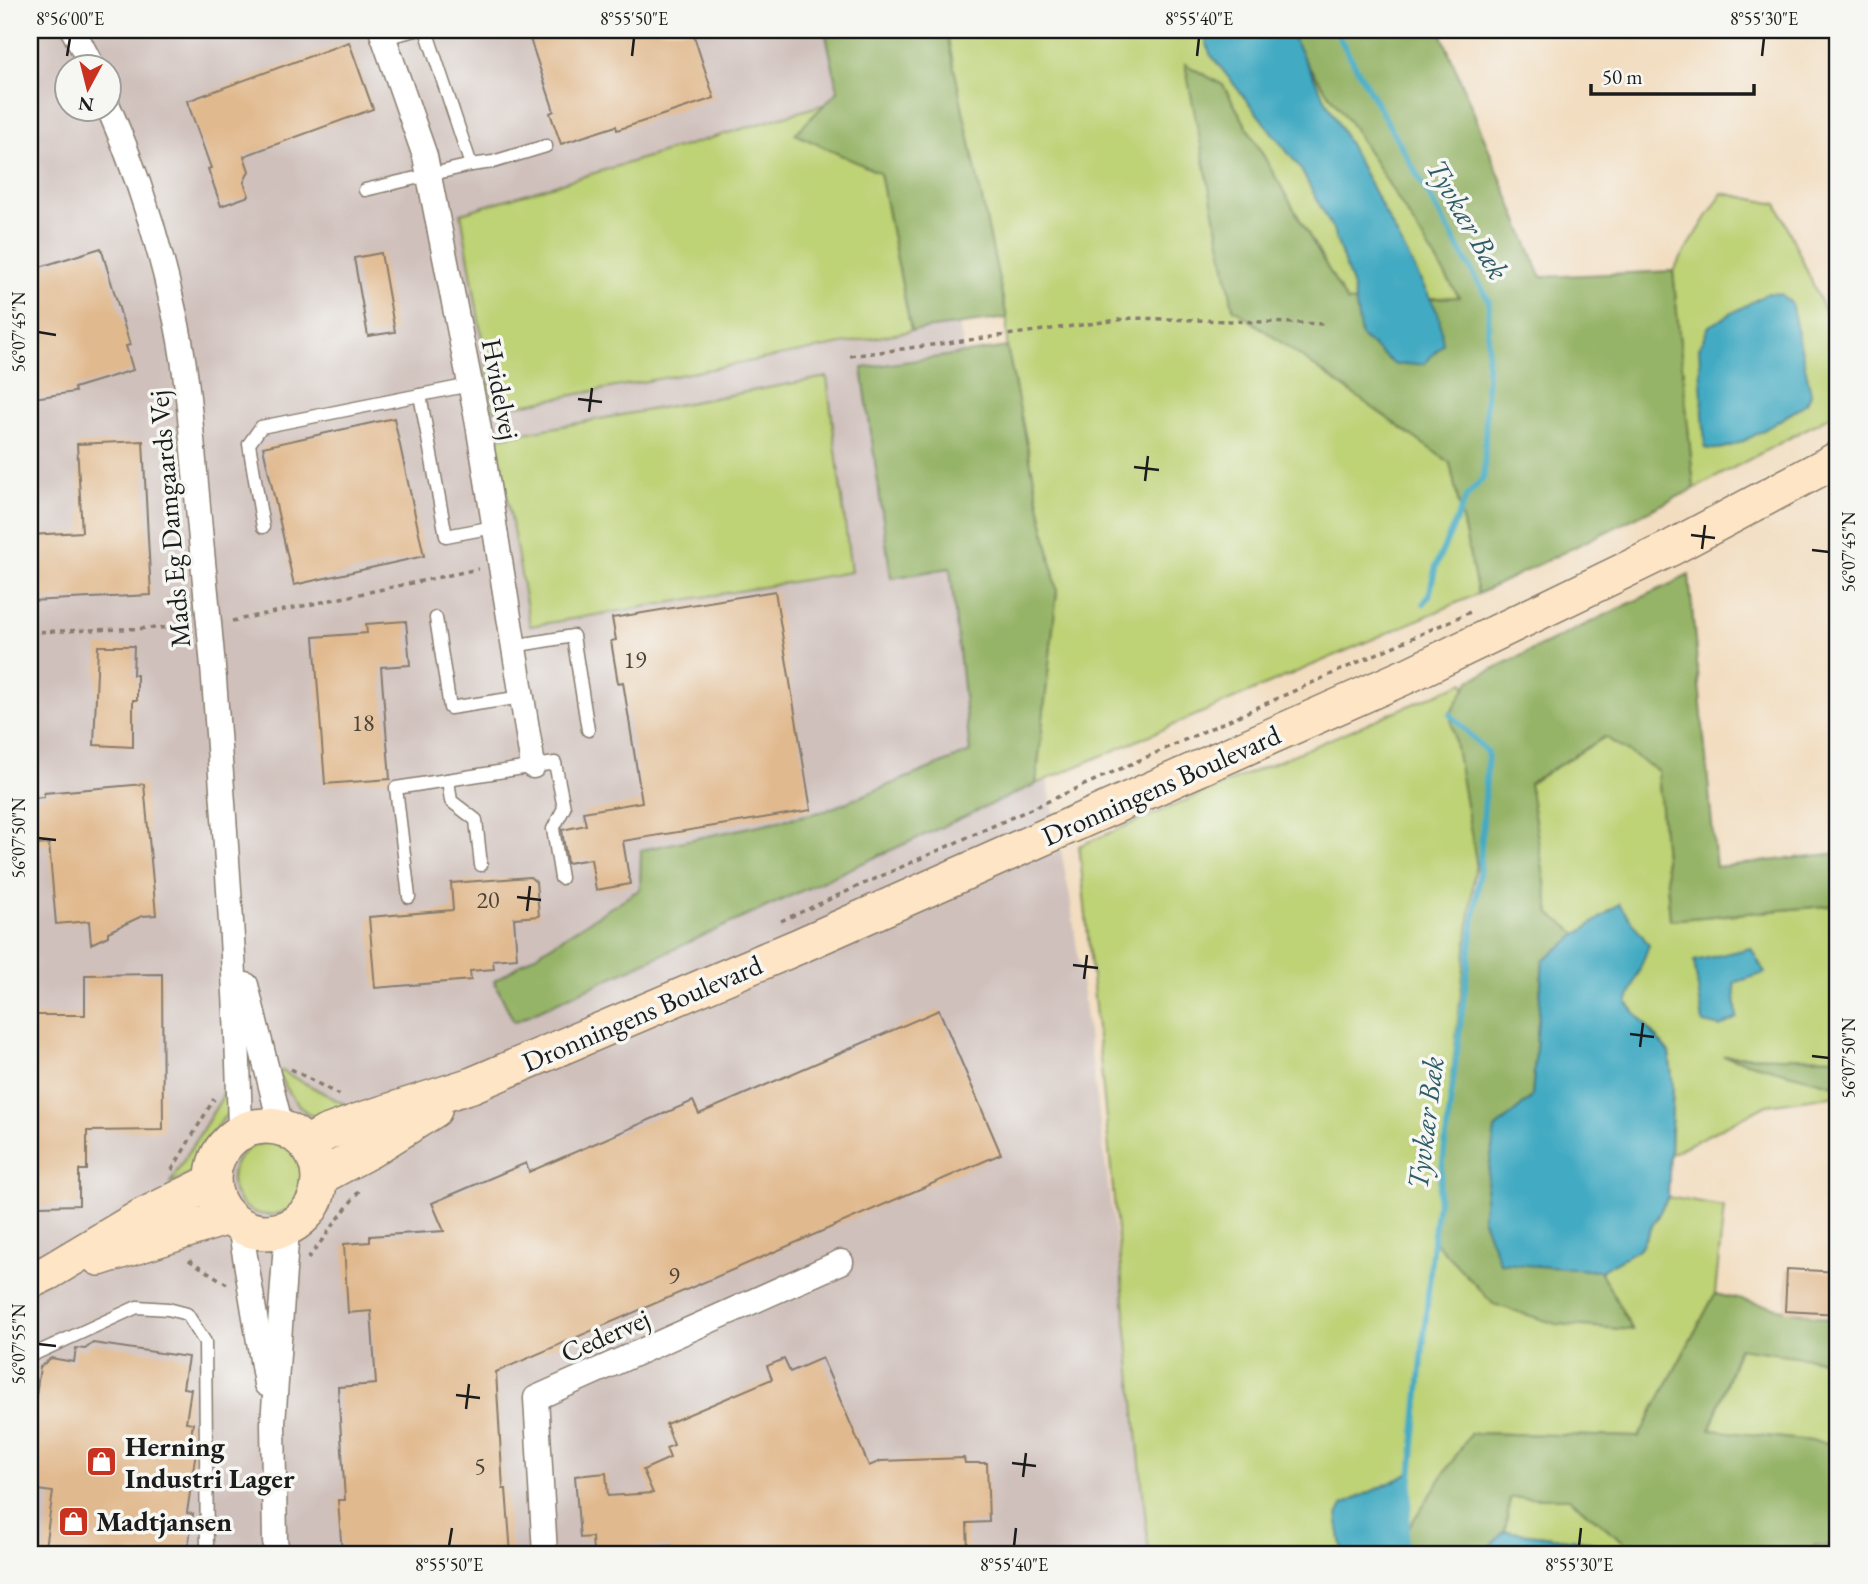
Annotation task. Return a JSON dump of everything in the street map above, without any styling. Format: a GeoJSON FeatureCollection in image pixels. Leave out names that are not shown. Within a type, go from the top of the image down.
{"type":"FeatureCollection","features":[{"type":"Feature","properties":{"kind":"main road","name":"Dronningens Boulevard"},"geometry":{"type":"LineString","coordinates":[[294,1136],[326,1133],[362,1124],[472,1085],[811,940],[1411,674],[1671,548],[1838,459]]}},
{"type":"Feature","properties":{"kind":"main road","name":"Dronningens Boulevard"},"geometry":{"type":"LineString","coordinates":[[320,1177],[362,1124]]}},
{"type":"Feature","properties":{"kind":"main road"},"geometry":{"type":"LineString","coordinates":[[161,1212],[234,1221],[263,1233],[287,1229],[305,1217],[317,1198],[320,1177],[316,1159],[294,1136],[260,1126],[240,1132],[225,1145],[215,1163],[212,1182],[217,1201],[234,1221]]}},
{"type":"Feature","properties":{"kind":"main road"},"geometry":{"type":"LineString","coordinates":[[39,1276],[212,1182]]}},
{"type":"Feature","properties":{"kind":"street"},"geometry":{"type":"LineString","coordinates":[[73,30],[85,52]]}},
{"type":"Feature","properties":{"kind":"street","name":"Hvidelvej"},"geometry":{"type":"LineString","coordinates":[[383,34],[425,156],[470,385],[533,766]]}},
{"type":"Feature","properties":{"kind":"street","name":"Mads Eg Damgaards Vej"},"geometry":{"type":"LineString","coordinates":[[115,122],[152,227],[174,308],[188,388],[233,937],[240,1132]]}},
{"type":"Feature","properties":{"kind":"street","name":"Mads Eg Damgaards Vej"},"geometry":{"type":"LineString","coordinates":[[233,937],[267,1067],[294,1136]]}},
{"type":"Feature","properties":{"kind":"street"},"geometry":{"type":"LineString","coordinates":[[234,1221],[273,1423]]}},
{"type":"Feature","properties":{"kind":"street"},"geometry":{"type":"LineString","coordinates":[[275,1550],[273,1423],[287,1229]]}},
{"type":"Feature","properties":{"kind":"street","name":"Cedervej"},"geometry":{"type":"LineString","coordinates":[[545,1554],[536,1398],[841,1262]]}},
{"type":"Feature","properties":{"kind":"lane"},"geometry":{"type":"LineString","coordinates":[[383,34],[416,30]]}},
{"type":"Feature","properties":{"kind":"lane"},"geometry":{"type":"LineString","coordinates":[[426,30],[471,165]]}},
{"type":"Feature","properties":{"kind":"lane"},"geometry":{"type":"LineString","coordinates":[[365,190],[428,174],[493,162],[546,146]]}},
{"type":"Feature","properties":{"kind":"lane"},"geometry":{"type":"LineString","coordinates":[[263,527],[249,444],[261,427],[470,385]]}},
{"type":"Feature","properties":{"kind":"lane"},"geometry":{"type":"LineString","coordinates":[[420,395],[446,536],[494,527]]}},
{"type":"Feature","properties":{"kind":"lane"},"geometry":{"type":"LineString","coordinates":[[436,618],[450,708],[522,697]]}},
{"type":"Feature","properties":{"kind":"lane"},"geometry":{"type":"LineString","coordinates":[[513,646],[573,636],[588,730]]}},
{"type":"Feature","properties":{"kind":"lane"},"geometry":{"type":"LineString","coordinates":[[409,897],[396,788],[555,763],[564,808],[552,829],[561,878]]}},
{"type":"Feature","properties":{"kind":"lane"},"geometry":{"type":"LineString","coordinates":[[448,780],[451,801],[476,820],[481,865]]}},
{"type":"Feature","properties":{"kind":"lane"},"geometry":{"type":"LineString","coordinates":[[30,1356],[137,1307],[187,1314],[205,1342],[207,1554]]}},
{"type":"Feature","properties":{"kind":"path"},"geometry":{"type":"LineString","coordinates":[[850,356],[1133,318],[1326,324]]}},
{"type":"Feature","properties":{"kind":"path"},"geometry":{"type":"LineString","coordinates":[[30,632],[209,626],[500,564]]}},
{"type":"Feature","properties":{"kind":"path"},"geometry":{"type":"LineString","coordinates":[[772,925],[1478,608]]}},
{"type":"Feature","properties":{"kind":"path"},"geometry":{"type":"LineString","coordinates":[[267,1067],[283,1065],[362,1124],[377,1161],[376,1168],[307,1260]]}},
{"type":"Feature","properties":{"kind":"path"},"geometry":{"type":"LineString","coordinates":[[231,1287],[179,1253],[161,1212],[166,1180],[214,1101],[224,1074],[239,1072]]}},
{"type":"Feature","properties":{"kind":"shaded area"},"geometry":{"type":"Polygon","coordinates":[[[30,30],[902,30],[1070,897],[1151,1507],[1149,1554],[30,1554],[30,30]]]}},
{"type":"Feature","properties":{"kind":"green space"},"geometry":{"type":"Polygon","coordinates":[[[825,30],[946,30],[1007,318],[911,331],[880,173],[795,134],[838,91],[825,30]]]}},
{"type":"Feature","properties":{"kind":"green space"},"geometry":{"type":"Polygon","coordinates":[[[946,30],[1282,30],[1353,127],[1460,297],[1347,302],[1223,85],[1233,308],[1450,463],[1478,594],[1036,784],[1057,591],[1007,347],[1007,318],[946,30]]]}},
{"type":"Feature","properties":{"kind":"green space"},"geometry":{"type":"Polygon","coordinates":[[[1282,30],[1440,30],[1541,277],[1673,271],[1694,489],[1478,594],[1450,463],[1233,308],[1185,64],[1223,85],[1347,302],[1459,297],[1353,127],[1282,30]]]}},
{"type":"Feature","properties":{"kind":"green space"},"geometry":{"type":"Polygon","coordinates":[[[825,104],[796,134],[880,173],[911,331],[494,410],[461,213],[825,104]]]}},
{"type":"Feature","properties":{"kind":"green space"},"geometry":{"type":"Polygon","coordinates":[[[1722,193],[1777,204],[1838,340],[1838,412],[1694,489],[1673,271],[1722,193]]]}},
{"type":"Feature","properties":{"kind":"green space"},"geometry":{"type":"Polygon","coordinates":[[[1007,347],[1057,591],[1036,784],[514,1022],[494,981],[640,889],[641,850],[825,811],[970,752],[950,568],[891,578],[862,368],[1007,347]]]}},
{"type":"Feature","properties":{"kind":"green space"},"geometry":{"type":"Polygon","coordinates":[[[827,377],[851,572],[530,626],[497,438],[827,377]]]}},
{"type":"Feature","properties":{"kind":"green space"},"geometry":{"type":"Polygon","coordinates":[[[1689,575],[1716,867],[1838,853],[1838,905],[1670,920],[1658,771],[1605,737],[1529,783],[1550,914],[1578,934],[1543,960],[1532,1097],[1495,1129],[1500,1262],[1600,1271],[1633,1330],[1556,1324],[1493,1304],[1433,1240],[1479,878],[1450,714],[1470,680],[1689,575]]]}},
{"type":"Feature","properties":{"kind":"green space"},"geometry":{"type":"Polygon","coordinates":[[[1464,682],[1488,753],[1433,1240],[1632,1329],[1600,1271],[1640,1248],[1668,1197],[1724,1207],[1715,1294],[1639,1437],[1471,1433],[1405,1533],[1403,1554],[1149,1554],[1079,846],[1464,682]]]}},
{"type":"Feature","properties":{"kind":"green space"},"geometry":{"type":"Polygon","coordinates":[[[1605,737],[1658,771],[1670,920],[1838,905],[1838,1058],[1727,1056],[1838,1086],[1838,1095],[1767,1105],[1670,1154],[1673,1086],[1669,1053],[1627,1003],[1619,904],[1578,934],[1550,914],[1529,784],[1605,737]]]}},
{"type":"Feature","properties":{"kind":"green space"},"geometry":{"type":"Polygon","coordinates":[[[1723,1056],[1838,1058],[1838,1086],[1723,1056]]]}},
{"type":"Feature","properties":{"kind":"green space"},"geometry":{"type":"Polygon","coordinates":[[[282,1071],[348,1106],[352,1117],[323,1120],[308,1114],[285,1086],[277,1072],[282,1071]]]}},
{"type":"Feature","properties":{"kind":"green space"},"geometry":{"type":"Polygon","coordinates":[[[227,1081],[233,1101],[227,1114],[204,1143],[191,1173],[170,1183],[221,1099],[227,1081]]]}},
{"type":"Feature","properties":{"kind":"green space"},"geometry":{"type":"Polygon","coordinates":[[[261,1143],[275,1143],[294,1153],[304,1172],[304,1186],[294,1205],[275,1215],[261,1215],[242,1205],[232,1186],[232,1172],[242,1153],[261,1143]]]}},
{"type":"Feature","properties":{"kind":"green space"},"geometry":{"type":"Polygon","coordinates":[[[1715,1294],[1838,1321],[1838,1362],[1738,1348],[1710,1430],[1838,1444],[1838,1548],[1815,1545],[1814,1554],[1639,1554],[1569,1498],[1510,1498],[1505,1531],[1487,1549],[1487,1554],[1403,1554],[1405,1533],[1471,1433],[1639,1437],[1715,1294]]]}},
{"type":"Feature","properties":{"kind":"green space"},"geometry":{"type":"Polygon","coordinates":[[[1739,1348],[1838,1362],[1838,1444],[1710,1430],[1739,1348]]]}},
{"type":"Feature","properties":{"kind":"green space"},"geometry":{"type":"Polygon","coordinates":[[[1510,1498],[1569,1498],[1639,1554],[1593,1554],[1590,1542],[1505,1531],[1510,1498]]]}},
{"type":"Feature","properties":{"kind":"water"},"geometry":{"type":"Polygon","coordinates":[[[1203,30],[1289,30],[1439,315],[1443,344],[1424,364],[1395,365],[1361,336],[1353,288],[1333,230],[1300,168],[1210,54],[1203,30]]]}},
{"type":"Feature","properties":{"kind":"water"},"geometry":{"type":"Polygon","coordinates":[[[1768,293],[1781,294],[1791,303],[1811,393],[1800,408],[1754,436],[1728,447],[1705,448],[1699,348],[1709,326],[1768,293]]]}},
{"type":"Feature","properties":{"kind":"water"},"geometry":{"type":"Polygon","coordinates":[[[1619,904],[1649,945],[1627,1003],[1669,1053],[1673,1086],[1668,1197],[1640,1248],[1600,1271],[1500,1263],[1482,1218],[1495,1129],[1532,1097],[1543,960],[1619,904]]]}},
{"type":"Feature","properties":{"kind":"water"},"geometry":{"type":"Polygon","coordinates":[[[1751,948],[1765,973],[1734,983],[1737,1018],[1720,1027],[1703,1023],[1694,961],[1751,948]]]}},
{"type":"Feature","properties":{"kind":"water"},"geometry":{"type":"Polygon","coordinates":[[[1411,1473],[1403,1554],[1343,1554],[1337,1515],[1342,1505],[1411,1473]]]}},
{"type":"Feature","properties":{"kind":"water"},"geometry":{"type":"Polygon","coordinates":[[[1505,1531],[1591,1542],[1593,1554],[1487,1554],[1487,1549],[1505,1531]]]}},
{"type":"Feature","properties":{"kind":"building"},"geometry":{"type":"Polygon","coordinates":[[[527,30],[692,30],[714,98],[617,130],[616,126],[561,144],[550,113],[554,111],[527,30]]]}},
{"type":"Feature","properties":{"kind":"building"},"geometry":{"type":"Polygon","coordinates":[[[349,42],[373,109],[244,156],[249,171],[244,182],[249,196],[221,206],[208,169],[211,168],[187,101],[349,42]]]}},
{"type":"Feature","properties":{"kind":"building"},"geometry":{"type":"Polygon","coordinates":[[[101,248],[130,345],[126,346],[133,370],[74,388],[75,392],[34,398],[30,384],[30,270],[101,248]]]}},
{"type":"Feature","properties":{"kind":"building"},"geometry":{"type":"Polygon","coordinates":[[[381,253],[395,332],[368,336],[354,258],[381,253]]]}},
{"type":"Feature","properties":{"kind":"building"},"geometry":{"type":"Polygon","coordinates":[[[394,418],[424,556],[294,585],[263,447],[394,418]]]}},
{"type":"Feature","properties":{"kind":"building"},"geometry":{"type":"Polygon","coordinates":[[[143,441],[151,595],[30,601],[30,535],[82,532],[77,444],[143,441]]]}},
{"type":"Feature","properties":{"kind":"building"},"geometry":{"type":"Polygon","coordinates":[[[775,591],[811,810],[623,841],[630,884],[596,890],[591,859],[567,863],[562,830],[586,825],[583,812],[642,802],[623,682],[618,683],[611,641],[616,640],[612,618],[775,591]]]}},
{"type":"Feature","properties":{"kind":"building"},"geometry":{"type":"Polygon","coordinates":[[[406,621],[410,665],[381,667],[390,779],[325,784],[314,637],[367,633],[366,624],[406,621]]]}},
{"type":"Feature","properties":{"kind":"building"},"geometry":{"type":"Polygon","coordinates":[[[98,646],[134,646],[133,675],[137,675],[137,700],[133,700],[133,747],[94,745],[98,646]]]}},
{"type":"Feature","properties":{"kind":"building"},"geometry":{"type":"Polygon","coordinates":[[[144,784],[156,915],[142,916],[108,932],[108,936],[91,944],[89,921],[56,924],[49,844],[36,845],[36,839],[30,839],[30,798],[44,797],[44,793],[144,784]]]}},
{"type":"Feature","properties":{"kind":"building"},"geometry":{"type":"Polygon","coordinates":[[[530,877],[536,882],[539,916],[514,918],[517,958],[493,960],[494,969],[470,971],[471,980],[375,988],[369,917],[453,910],[451,883],[530,877]]]}},
{"type":"Feature","properties":{"kind":"building"},"geometry":{"type":"Polygon","coordinates":[[[162,974],[163,1130],[87,1131],[87,1170],[79,1170],[79,1205],[39,1206],[39,1182],[30,1182],[30,1015],[85,1015],[85,975],[162,974]]]}},
{"type":"Feature","properties":{"kind":"building"},"geometry":{"type":"Polygon","coordinates":[[[939,1010],[1001,1154],[496,1372],[503,1489],[506,1489],[511,1554],[342,1554],[338,1500],[345,1500],[338,1387],[376,1384],[371,1311],[348,1313],[344,1244],[370,1242],[370,1236],[444,1231],[432,1203],[526,1163],[529,1172],[693,1101],[699,1114],[939,1010]]]}},
{"type":"Feature","properties":{"kind":"building"},"geometry":{"type":"Polygon","coordinates":[[[1787,1269],[1838,1272],[1838,1314],[1785,1311],[1787,1269]]]}},
{"type":"Feature","properties":{"kind":"building"},"geometry":{"type":"Polygon","coordinates":[[[93,1343],[188,1357],[183,1388],[191,1389],[186,1422],[193,1423],[189,1450],[196,1451],[187,1513],[193,1514],[187,1554],[44,1554],[53,1492],[30,1489],[30,1438],[40,1367],[51,1358],[74,1362],[76,1348],[85,1349],[93,1343]]]}},
{"type":"Feature","properties":{"kind":"building"},"geometry":{"type":"Polygon","coordinates":[[[822,1358],[869,1466],[881,1461],[964,1458],[965,1463],[987,1463],[989,1522],[967,1523],[968,1554],[656,1554],[673,1546],[593,1552],[592,1537],[580,1538],[575,1476],[606,1473],[608,1496],[653,1493],[643,1470],[670,1458],[666,1448],[674,1445],[666,1424],[772,1379],[767,1366],[784,1359],[790,1372],[822,1358]]]}},
{"type":"Feature","properties":{"kind":"waterway","name":"Tyvkær Bæk"},"geometry":{"type":"LineString","coordinates":[[1335,30],[1489,301],[1484,477],[1467,496],[1436,565],[1429,596],[1424,603]]}},
{"type":"Feature","properties":{"kind":"waterway","name":"Tyvkær Bæk"},"geometry":{"type":"LineString","coordinates":[[1404,1554],[1433,1240],[1479,878],[1488,753],[1450,714]]}},
{"type":"Feature","properties":{"kind":"place","name":"Herning Industri Lager"},"geometry":{"type":"Point","coordinates":[102,1462]}},
{"type":"Feature","properties":{"kind":"place","name":"Madtjansen"},"geometry":{"type":"Point","coordinates":[73,1521]}}]}
